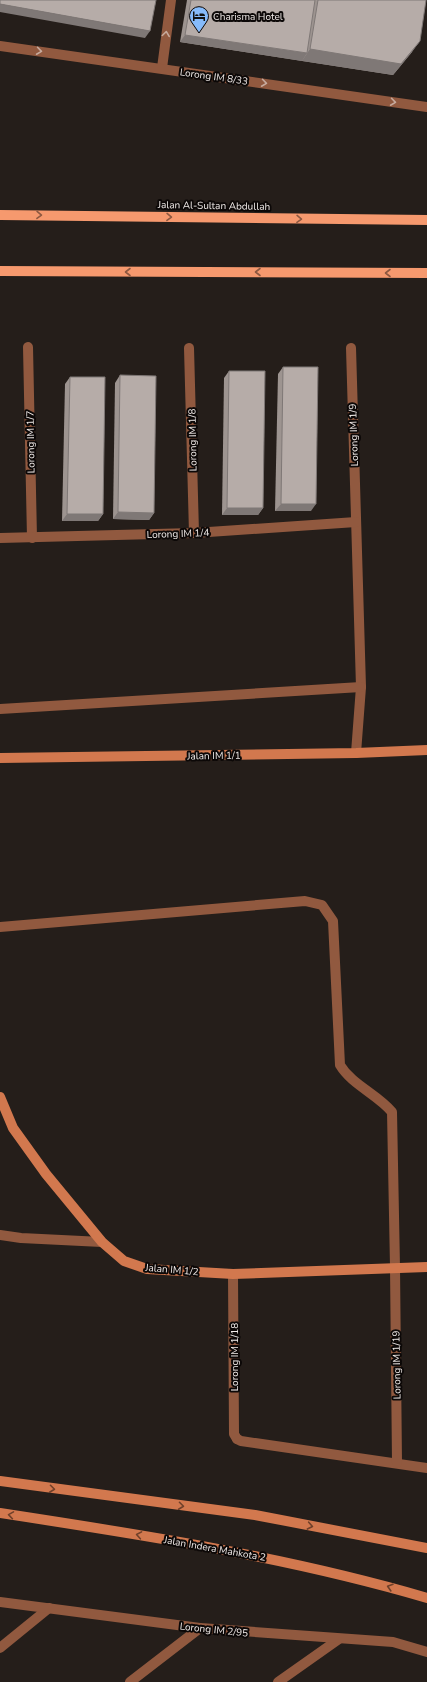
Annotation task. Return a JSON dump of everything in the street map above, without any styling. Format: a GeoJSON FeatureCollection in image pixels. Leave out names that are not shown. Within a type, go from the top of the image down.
{"type":"FeatureCollection","features":[{"type":"Feature","properties":{"kind":"main road","name":"Jalan Al-Sultan Abdullah"},"geometry":{"type":"LineString","coordinates":[[0,215],[427,220]]}},
{"type":"Feature","properties":{"kind":"main road"},"geometry":{"type":"LineString","coordinates":[[0,271],[427,274]]}},
{"type":"Feature","properties":{"kind":"street"},"geometry":{"type":"LineString","coordinates":[[162,68],[171,0]]}},
{"type":"Feature","properties":{"kind":"street","name":"Lorong IM 8/33"},"geometry":{"type":"LineString","coordinates":[[0,46],[427,107]]}},
{"type":"Feature","properties":{"kind":"street","name":"Lorong IM 1/7"},"geometry":{"type":"LineString","coordinates":[[28,347],[32,538]]}},
{"type":"Feature","properties":{"kind":"street","name":"Lorong IM 1/8"},"geometry":{"type":"LineString","coordinates":[[189,348],[194,533]]}},
{"type":"Feature","properties":{"kind":"street","name":"Lorong IM 1/9"},"geometry":{"type":"LineString","coordinates":[[351,348],[361,687],[356,753]]}},
{"type":"Feature","properties":{"kind":"street","name":"Lorong IM 1/4"},"geometry":{"type":"LineString","coordinates":[[0,538],[194,533],[356,522]]}},
{"type":"Feature","properties":{"kind":"street"},"geometry":{"type":"LineString","coordinates":[[0,709],[361,687]]}},
{"type":"Feature","properties":{"kind":"street","name":"Jalan IM 1/1"},"geometry":{"type":"LineString","coordinates":[[0,758],[356,753],[427,750]]}},
{"type":"Feature","properties":{"kind":"street","name":"Lorong IM 1/19"},"geometry":{"type":"LineString","coordinates":[[0,927],[305,901],[322,905],[334,921],[340,1065],[346,1075],[383,1101],[392,1112],[398,1463]]}},
{"type":"Feature","properties":{"kind":"street","name":"Jalan IM 1/2"},"geometry":{"type":"LineString","coordinates":[[0,1097],[1,1108],[13,1128],[46,1174],[102,1242],[124,1261],[147,1269],[233,1274],[427,1267]]}},
{"type":"Feature","properties":{"kind":"street"},"geometry":{"type":"LineString","coordinates":[[0,1235],[21,1238],[102,1242]]}},
{"type":"Feature","properties":{"kind":"street","name":"Lorong IM 1/18"},"geometry":{"type":"LineString","coordinates":[[233,1274],[234,1434],[237,1438],[241,1441],[398,1463]]}},
{"type":"Feature","properties":{"kind":"street"},"geometry":{"type":"LineString","coordinates":[[398,1463],[427,1468]]}},
{"type":"Feature","properties":{"kind":"street"},"geometry":{"type":"LineString","coordinates":[[0,1481],[255,1515],[427,1548]]}},
{"type":"Feature","properties":{"kind":"street","name":"Jalan Indera Mahkota 2"},"geometry":{"type":"LineString","coordinates":[[0,1513],[123,1532],[254,1555],[377,1583],[427,1598]]}},
{"type":"Feature","properties":{"kind":"street","name":"Lorong IM 2/95"},"geometry":{"type":"LineString","coordinates":[[0,1602],[200,1628],[393,1642],[427,1652]]}},
{"type":"Feature","properties":{"kind":"street"},"geometry":{"type":"LineString","coordinates":[[0,1648],[49,1608]]}},
{"type":"Feature","properties":{"kind":"street"},"geometry":{"type":"LineString","coordinates":[[130,1682],[200,1628]]}},
{"type":"Feature","properties":{"kind":"street"},"geometry":{"type":"LineString","coordinates":[[278,1682],[339,1639]]}},
{"type":"Feature","properties":{"kind":"building"},"geometry":{"type":"Polygon","coordinates":[[[0,0],[156,0],[150,31],[0,4],[0,0]]]}},
{"type":"Feature","properties":{"kind":"building"},"geometry":{"type":"Polygon","coordinates":[[[191,0],[315,0],[307,53],[185,35],[191,0]]]}},
{"type":"Feature","properties":{"kind":"building"},"geometry":{"type":"Polygon","coordinates":[[[318,0],[426,0],[420,41],[401,64],[310,49],[318,0]]]}},
{"type":"Feature","properties":{"kind":"building"},"geometry":{"type":"Polygon","coordinates":[[[283,367],[318,367],[316,504],[281,504],[283,367]]]}},
{"type":"Feature","properties":{"kind":"building"},"geometry":{"type":"Polygon","coordinates":[[[229,371],[265,371],[263,508],[227,508],[229,371]]]}},
{"type":"Feature","properties":{"kind":"building"},"geometry":{"type":"Polygon","coordinates":[[[120,375],[156,376],[154,513],[118,512],[120,375]]]}},
{"type":"Feature","properties":{"kind":"building"},"geometry":{"type":"Polygon","coordinates":[[[70,377],[105,377],[103,514],[67,514],[70,377]]]}},
{"type":"Feature","properties":{"kind":"place","name":"Charisma Hotel"},"geometry":{"type":"Point","coordinates":[199,33]}}]}
